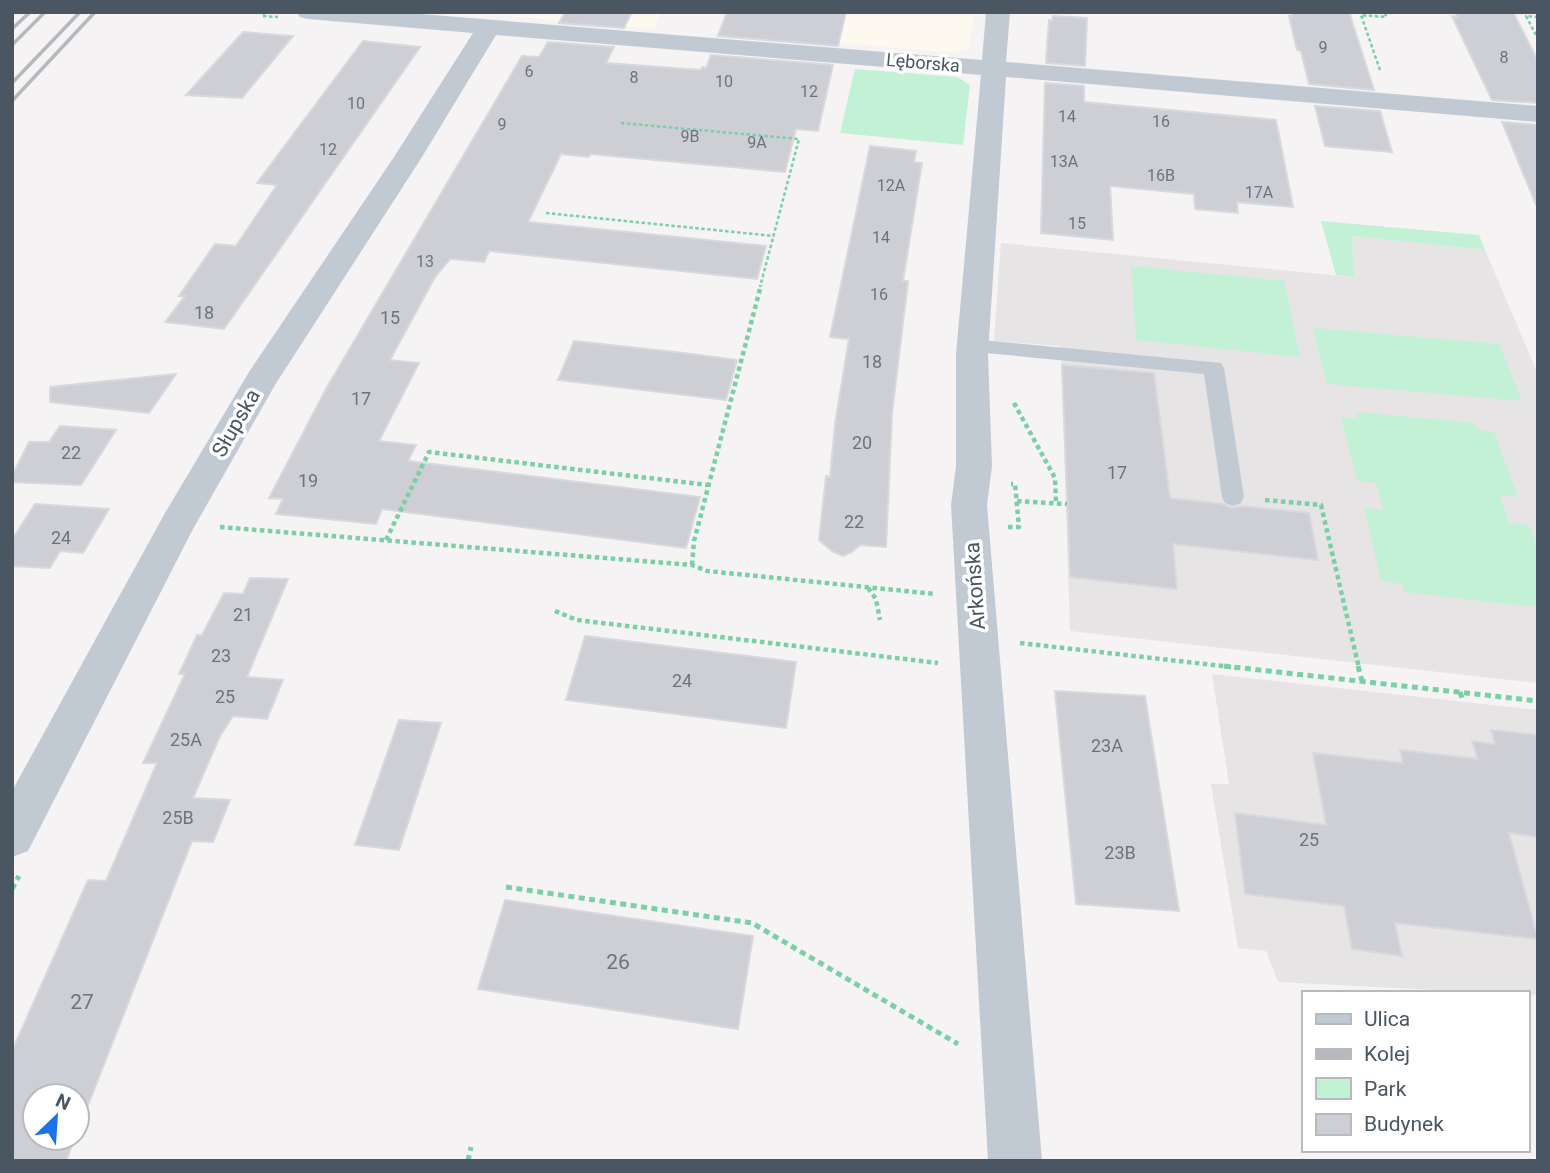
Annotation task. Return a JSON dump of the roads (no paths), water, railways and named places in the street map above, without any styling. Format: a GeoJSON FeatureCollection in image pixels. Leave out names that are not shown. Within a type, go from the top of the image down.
{"type":"FeatureCollection","features":[{"type":"Feature","properties":{"kind":"street","name":"Lęborska"},"geometry":{"type":"LineString","coordinates":[[308,12],[1538,114]]}},
{"type":"Feature","properties":{"kind":"street","name":"Arkońska"},"geometry":{"type":"LineString","coordinates":[[998,12],[974,466],[969,505],[1016,1161]]}},
{"type":"Feature","properties":{"kind":"street","name":"Słupska"},"geometry":{"type":"LineString","coordinates":[[18,851],[178,523],[261,380],[408,157],[489,27]]}},
{"type":"Feature","properties":{"kind":"lane"},"geometry":{"type":"LineString","coordinates":[[979,346],[1214,368],[1233,497]]}},
{"type":"Feature","properties":{"kind":"railway"},"geometry":{"type":"LineString","coordinates":[[12,29],[30,12]]}},
{"type":"Feature","properties":{"kind":"railway"},"geometry":{"type":"LineString","coordinates":[[12,45],[45,12]]}},
{"type":"Feature","properties":{"kind":"railway"},"geometry":{"type":"LineString","coordinates":[[12,83],[80,12]]}},
{"type":"Feature","properties":{"kind":"railway"},"geometry":{"type":"LineString","coordinates":[[12,101],[95,12]]}}]}
